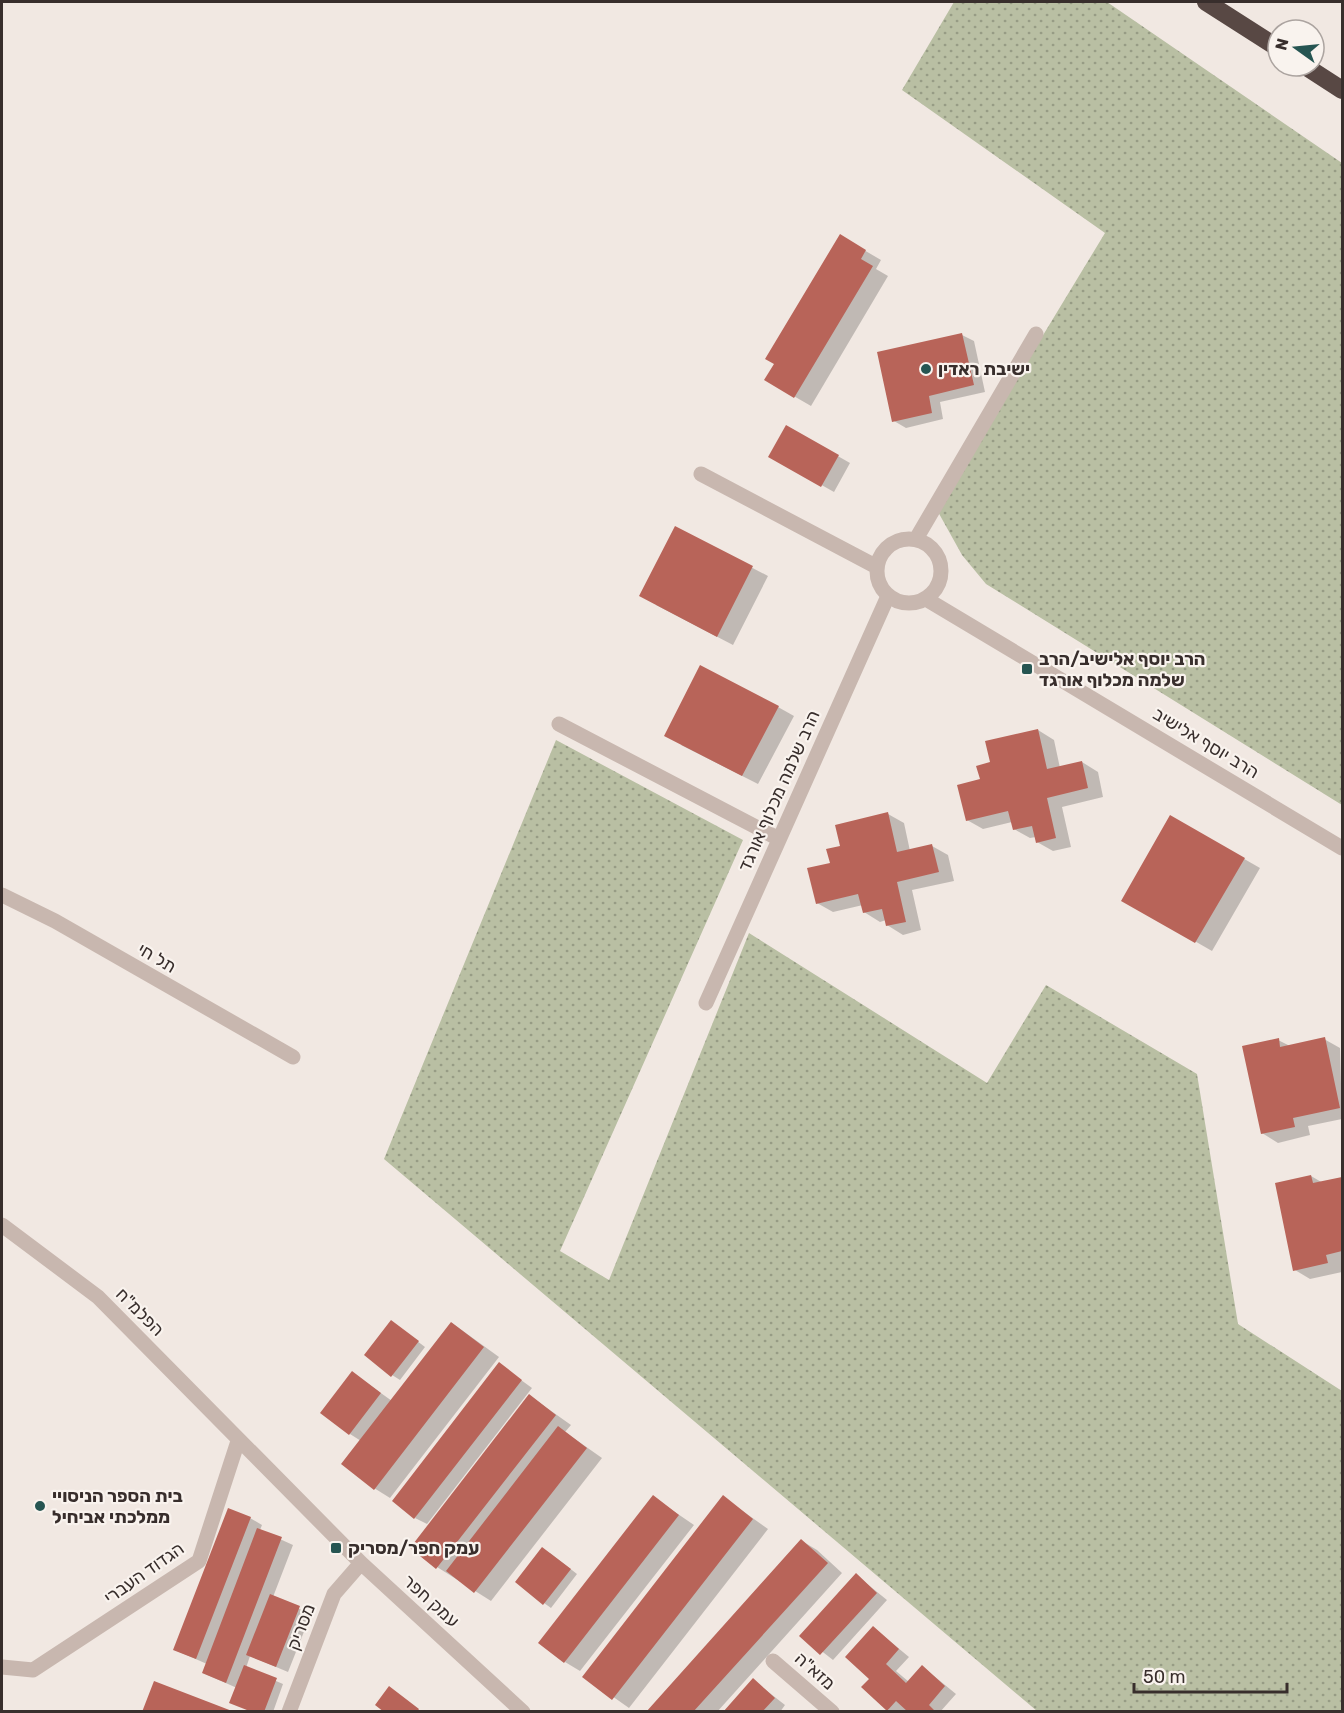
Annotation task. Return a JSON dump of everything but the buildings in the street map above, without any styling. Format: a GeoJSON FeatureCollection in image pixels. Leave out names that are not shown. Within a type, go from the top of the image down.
{"type":"FeatureCollection","features":[{"type":"Feature","properties":{"kind":"highway"},"geometry":{"type":"LineString","coordinates":[[1206,2],[1266,40]]}},
{"type":"Feature","properties":{"kind":"highway"},"geometry":{"type":"LineString","coordinates":[[1324,78],[1342,90]]}},
{"type":"Feature","properties":{"kind":"street"},"geometry":{"type":"LineString","coordinates":[[916,539],[1036,333]]}},
{"type":"Feature","properties":{"kind":"street"},"geometry":{"type":"LineString","coordinates":[[701,474],[877,567]]}},
{"type":"Feature","properties":{"kind":"street"},"geometry":{"type":"LineString","coordinates":[[916,539],[935,551],[942,572],[940,582],[926,599],[906,604],[888,596],[877,578],[877,567],[886,548],[895,542],[916,539]]}},
{"type":"Feature","properties":{"kind":"street","name":"הרב שלמה מכלוף אורגד"},"geometry":{"type":"LineString","coordinates":[[706,1003],[888,596]]}},
{"type":"Feature","properties":{"kind":"street","name":"הרב יוסף אלישיב"},"geometry":{"type":"LineString","coordinates":[[926,599],[1342,848]]}},
{"type":"Feature","properties":{"kind":"street"},"geometry":{"type":"LineString","coordinates":[[559,724],[779,839]]}},
{"type":"Feature","properties":{"kind":"street","name":"תל חי"},"geometry":{"type":"LineString","coordinates":[[2,895],[55,921],[292,1057]]}},
{"type":"Feature","properties":{"kind":"street","name":"הפלמ\"ח"},"geometry":{"type":"LineString","coordinates":[[2,1225],[98,1297],[238,1441]]}},
{"type":"Feature","properties":{"kind":"street","name":"עמק חפר"},"geometry":{"type":"LineString","coordinates":[[238,1441],[361,1563],[523,1712]]}},
{"type":"Feature","properties":{"kind":"street","name":"הגדוד העברי"},"geometry":{"type":"LineString","coordinates":[[2,1667],[33,1670],[199,1562],[238,1441]]}},
{"type":"Feature","properties":{"kind":"street","name":"מסריק"},"geometry":{"type":"LineString","coordinates":[[289,1712],[334,1594],[361,1563]]}},
{"type":"Feature","properties":{"kind":"street","name":"מזא\"ה"},"geometry":{"type":"LineString","coordinates":[[773,1661],[832,1712]]}},
{"type":"Feature","properties":{"kind":"green space"},"geometry":{"type":"Polygon","coordinates":[[[954,2],[1107,2],[1342,163],[1342,805],[986,584],[962,555],[937,510],[1105,233],[902,90],[954,2]]]}},
{"type":"Feature","properties":{"kind":"green space"},"geometry":{"type":"Polygon","coordinates":[[[556,740],[743,840],[560,1251],[609,1280],[749,933],[987,1083],[1046,985],[1197,1074],[1238,1324],[1342,1391],[1342,1711],[1037,1711],[384,1159],[556,740]]]}},
{"type":"Feature","properties":{"kind":"place","name":"ישיבת ראדין"},"geometry":{"type":"Point","coordinates":[926,369]}},
{"type":"Feature","properties":{"kind":"place","name":"הרב יוסף אלישיב/הרב שלמה מכלוף אורגד"},"geometry":{"type":"Point","coordinates":[1027,669]}},
{"type":"Feature","properties":{"kind":"place","name":"בית הספר הניסויי ממלכתי אביחיל"},"geometry":{"type":"Point","coordinates":[40,1506]}},
{"type":"Feature","properties":{"kind":"place","name":"עמק חפר/מסריק"},"geometry":{"type":"Point","coordinates":[336,1548]}}]}
